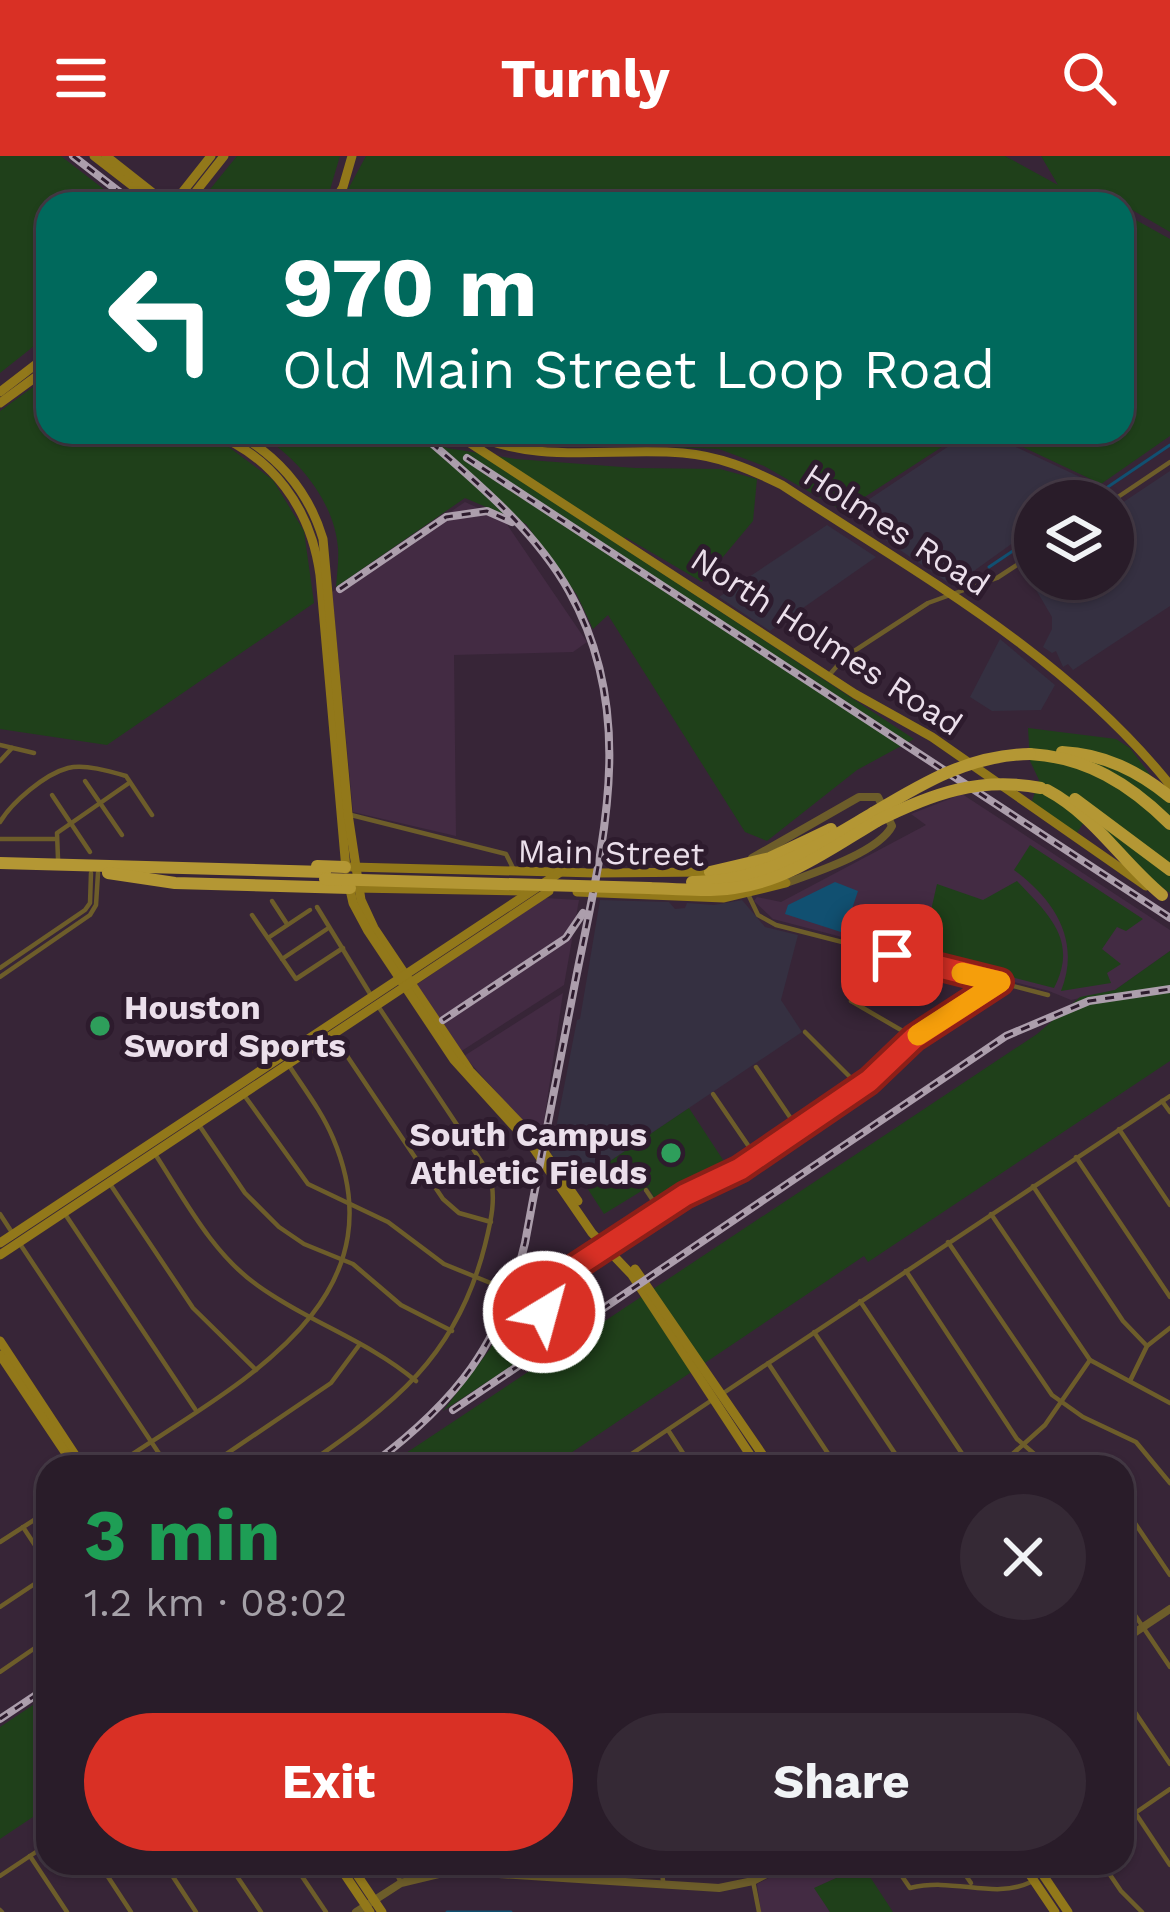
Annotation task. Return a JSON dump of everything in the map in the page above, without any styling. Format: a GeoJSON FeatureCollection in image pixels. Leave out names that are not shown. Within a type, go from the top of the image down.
{"type":"FeatureCollection","features":[{"type":"Feature","properties":{"kind":"highway"},"geometry":{"type":"LineString","coordinates":[[786,883],[907,793],[971,761],[1071,753],[1109,760],[1170,796]]}},
{"type":"Feature","properties":{"kind":"highway"},"geometry":{"type":"LineString","coordinates":[[1034,754],[1106,773],[1146,800],[1170,824]]}},
{"type":"Feature","properties":{"kind":"highway"},"geometry":{"type":"LineString","coordinates":[[710,872],[770,858],[930,796],[986,783],[1044,789],[1087,806],[1170,870]]}},
{"type":"Feature","properties":{"kind":"highway"},"geometry":{"type":"LineString","coordinates":[[1044,789],[1090,820],[1129,867],[1166,898]]}},
{"type":"Feature","properties":{"kind":"highway","name":"Main Street"},"geometry":{"type":"LineString","coordinates":[[0,867],[649,885],[752,875],[875,818]]}},
{"type":"Feature","properties":{"kind":"highway","name":"Main Street"},"geometry":{"type":"LineString","coordinates":[[0,867],[45,864],[100,871]]}},
{"type":"Feature","properties":{"kind":"highway"},"geometry":{"type":"LineString","coordinates":[[327,876],[350,867]]}},
{"type":"Feature","properties":{"kind":"highway"},"geometry":{"type":"LineString","coordinates":[[327,876],[354,888]]}},
{"type":"Feature","properties":{"kind":"main road"},"geometry":{"type":"LineString","coordinates":[[94,156],[152,192]]}},
{"type":"Feature","properties":{"kind":"main road"},"geometry":{"type":"LineString","coordinates":[[106,156],[143,192]]}},
{"type":"Feature","properties":{"kind":"main road"},"geometry":{"type":"LineString","coordinates":[[180,192],[211,156]]}},
{"type":"Feature","properties":{"kind":"main road"},"geometry":{"type":"LineString","coordinates":[[196,192],[224,156]]}},
{"type":"Feature","properties":{"kind":"main road"},"geometry":{"type":"LineString","coordinates":[[341,192],[352,156]]}},
{"type":"Feature","properties":{"kind":"main road"},"geometry":{"type":"LineString","coordinates":[[0,392],[36,364]]}},
{"type":"Feature","properties":{"kind":"main road"},"geometry":{"type":"LineString","coordinates":[[0,403],[36,377]]}},
{"type":"Feature","properties":{"kind":"main road"},"geometry":{"type":"LineString","coordinates":[[245,444],[297,494],[324,564],[350,867],[371,930],[456,1058],[534,1144],[590,1225],[632,1275],[755,1455]]}},
{"type":"Feature","properties":{"kind":"main road","name":"North Holmes Road"},"geometry":{"type":"LineString","coordinates":[[475,444],[829,677],[932,737],[1054,826],[1166,898]]}},
{"type":"Feature","properties":{"kind":"main road","name":"Holmes Road"},"geometry":{"type":"LineString","coordinates":[[495,444],[523,452],[685,454],[744,467],[782,485],[1062,675],[1127,735],[1170,785]]}},
{"type":"Feature","properties":{"kind":"main road"},"geometry":{"type":"LineString","coordinates":[[350,867],[710,872]]}},
{"type":"Feature","properties":{"kind":"main road"},"geometry":{"type":"LineString","coordinates":[[374,867],[367,874],[376,889]]}},
{"type":"Feature","properties":{"kind":"main road"},"geometry":{"type":"LineString","coordinates":[[480,930],[529,891],[568,872]]}},
{"type":"Feature","properties":{"kind":"main road"},"geometry":{"type":"LineString","coordinates":[[568,872],[574,892]]}},
{"type":"Feature","properties":{"kind":"main road"},"geometry":{"type":"LineString","coordinates":[[354,888],[699,898],[748,894],[786,883]]}},
{"type":"Feature","properties":{"kind":"main road"},"geometry":{"type":"LineString","coordinates":[[493,890],[501,897],[502,909]]}},
{"type":"Feature","properties":{"kind":"main road"},"geometry":{"type":"LineString","coordinates":[[0,1255],[16,1238],[240,1089],[480,930],[549,891]]}},
{"type":"Feature","properties":{"kind":"main road"},"geometry":{"type":"LineString","coordinates":[[0,1243],[16,1238]]}},
{"type":"Feature","properties":{"kind":"main road"},"geometry":{"type":"LineString","coordinates":[[0,1341],[31,1395]]}},
{"type":"Feature","properties":{"kind":"main road"},"geometry":{"type":"LineString","coordinates":[[683,1345],[698,1375],[718,1397]]}},
{"type":"Feature","properties":{"kind":"main road"},"geometry":{"type":"LineString","coordinates":[[0,1355],[71,1455]]}},
{"type":"Feature","properties":{"kind":"main road"},"geometry":{"type":"LineString","coordinates":[[345,1875],[366,1907],[382,1912]]}},
{"type":"Feature","properties":{"kind":"main road"},"geometry":{"type":"LineString","coordinates":[[354,1875],[366,1907]]}},
{"type":"Feature","properties":{"kind":"main road"},"geometry":{"type":"LineString","coordinates":[[1035,1875],[1068,1912]]}},
{"type":"Feature","properties":{"kind":"main road"},"geometry":{"type":"LineString","coordinates":[[1037,1875],[1054,1912]]}},
{"type":"Feature","properties":{"kind":"street"},"geometry":{"type":"LineString","coordinates":[[1134,486],[1170,462]]}},
{"type":"Feature","properties":{"kind":"street"},"geometry":{"type":"LineString","coordinates":[[829,677],[845,657],[948,594],[997,578],[1014,567]]}},
{"type":"Feature","properties":{"kind":"street"},"geometry":{"type":"LineString","coordinates":[[0,745],[34,753]]}},
{"type":"Feature","properties":{"kind":"street"},"geometry":{"type":"LineString","coordinates":[[0,761],[12,748]]}},
{"type":"Feature","properties":{"kind":"street"},"geometry":{"type":"LineString","coordinates":[[0,822],[20,800],[66,769],[123,774],[152,815]]}},
{"type":"Feature","properties":{"kind":"street"},"geometry":{"type":"LineString","coordinates":[[85,781],[122,835]]}},
{"type":"Feature","properties":{"kind":"street"},"geometry":{"type":"LineString","coordinates":[[60,865],[54,849],[57,833],[130,782]]}},
{"type":"Feature","properties":{"kind":"street"},"geometry":{"type":"LineString","coordinates":[[52,796],[90,853]]}},
{"type":"Feature","properties":{"kind":"street"},"geometry":{"type":"LineString","coordinates":[[710,872],[770,850],[859,797],[878,796],[892,826],[886,837],[786,883]]}},
{"type":"Feature","properties":{"kind":"street"},"geometry":{"type":"LineString","coordinates":[[344,814],[506,854],[514,870]]}},
{"type":"Feature","properties":{"kind":"street"},"geometry":{"type":"LineString","coordinates":[[0,838],[54,839]]}},
{"type":"Feature","properties":{"kind":"street"},"geometry":{"type":"LineString","coordinates":[[45,864],[54,849]]}},
{"type":"Feature","properties":{"kind":"street"},"geometry":{"type":"LineString","coordinates":[[0,972],[78,920],[90,903],[100,871]]}},
{"type":"Feature","properties":{"kind":"street"},"geometry":{"type":"LineString","coordinates":[[748,894],[758,915],[776,925],[1048,995]]}},
{"type":"Feature","properties":{"kind":"street"},"geometry":{"type":"LineString","coordinates":[[272,901],[287,924]]}},
{"type":"Feature","properties":{"kind":"street"},"geometry":{"type":"LineString","coordinates":[[268,938],[313,909],[329,927],[489,1173],[494,1197],[476,1279],[452,1330],[416,1381],[373,1419],[320,1455]]}},
{"type":"Feature","properties":{"kind":"street"},"geometry":{"type":"LineString","coordinates":[[252,915],[296,979],[343,948]]}},
{"type":"Feature","properties":{"kind":"street"},"geometry":{"type":"LineString","coordinates":[[282,958],[329,927]]}},
{"type":"Feature","properties":{"kind":"street"},"geometry":{"type":"LineString","coordinates":[[981,995],[984,978]]}},
{"type":"Feature","properties":{"kind":"street"},"geometry":{"type":"LineString","coordinates":[[525,1291],[549,1284],[660,1211],[756,1157],[860,1088],[914,1038],[1000,982]]}},
{"type":"Feature","properties":{"kind":"street"},"geometry":{"type":"LineString","coordinates":[[850,1001],[914,1038]]}},
{"type":"Feature","properties":{"kind":"street"},"geometry":{"type":"LineString","coordinates":[[330,1030],[443,1199],[459,1213],[491,1222]]}},
{"type":"Feature","properties":{"kind":"street"},"geometry":{"type":"LineString","coordinates":[[805,1032],[860,1088]]}},
{"type":"Feature","properties":{"kind":"street"},"geometry":{"type":"LineString","coordinates":[[131,1455],[294,1340],[332,1285],[347,1204],[343,1169],[331,1133],[285,1060]]}},
{"type":"Feature","properties":{"kind":"street"},"geometry":{"type":"LineString","coordinates":[[756,1066],[798,1129]]}},
{"type":"Feature","properties":{"kind":"street"},"geometry":{"type":"LineString","coordinates":[[240,1089],[296,1172],[320,1193],[388,1222],[434,1259],[498,1286]]}},
{"type":"Feature","properties":{"kind":"street"},"geometry":{"type":"LineString","coordinates":[[713,1094],[756,1157]]}},
{"type":"Feature","properties":{"kind":"street"},"geometry":{"type":"LineString","coordinates":[[630,1455],[1170,1096]]}},
{"type":"Feature","properties":{"kind":"street"},"geometry":{"type":"LineString","coordinates":[[1162,1101],[1170,1112]]}},
{"type":"Feature","properties":{"kind":"street"},"geometry":{"type":"LineString","coordinates":[[195,1119],[263,1214],[296,1240],[366,1273],[401,1305],[452,1330]]}},
{"type":"Feature","properties":{"kind":"street"},"geometry":{"type":"LineString","coordinates":[[1119,1129],[1170,1205]]}},
{"type":"Feature","properties":{"kind":"street"},"geometry":{"type":"LineString","coordinates":[[151,1149],[228,1260],[257,1286],[361,1342],[416,1381]]}},
{"type":"Feature","properties":{"kind":"street"},"geometry":{"type":"LineString","coordinates":[[1076,1157],[1170,1297]]}},
{"type":"Feature","properties":{"kind":"street"},"geometry":{"type":"LineString","coordinates":[[106,1178],[193,1308],[256,1370]]}},
{"type":"Feature","properties":{"kind":"street"},"geometry":{"type":"LineString","coordinates":[[1034,1186],[1123,1321],[1147,1346]]}},
{"type":"Feature","properties":{"kind":"street"},"geometry":{"type":"LineString","coordinates":[[646,1190],[660,1211]]}},
{"type":"Feature","properties":{"kind":"street"},"geometry":{"type":"LineString","coordinates":[[61,1208],[196,1411]]}},
{"type":"Feature","properties":{"kind":"street"},"geometry":{"type":"LineString","coordinates":[[0,1214],[160,1455]]}},
{"type":"Feature","properties":{"kind":"street"},"geometry":{"type":"LineString","coordinates":[[991,1214],[1090,1360],[1170,1403]]}},
{"type":"Feature","properties":{"kind":"street"},"geometry":{"type":"LineString","coordinates":[[948,1242],[1036,1375],[1061,1403],[1136,1442],[1170,1483]]}},
{"type":"Feature","properties":{"kind":"street"},"geometry":{"type":"LineString","coordinates":[[906,1271],[1025,1446],[1040,1455]]}},
{"type":"Feature","properties":{"kind":"street"},"geometry":{"type":"LineString","coordinates":[[536,1341],[549,1284]]}},
{"type":"Feature","properties":{"kind":"street"},"geometry":{"type":"LineString","coordinates":[[860,1301],[963,1455]]}},
{"type":"Feature","properties":{"kind":"street"},"geometry":{"type":"LineString","coordinates":[[1130,1381],[1147,1346],[1170,1328]]}},
{"type":"Feature","properties":{"kind":"street"},"geometry":{"type":"LineString","coordinates":[[814,1332],[896,1455]]}},
{"type":"Feature","properties":{"kind":"street"},"geometry":{"type":"LineString","coordinates":[[225,1455],[331,1383],[361,1342]]}},
{"type":"Feature","properties":{"kind":"street"},"geometry":{"type":"LineString","coordinates":[[1013,1455],[1061,1403],[1090,1360]]}},
{"type":"Feature","properties":{"kind":"street"},"geometry":{"type":"LineString","coordinates":[[768,1363],[829,1455]]}},
{"type":"Feature","properties":{"kind":"street"},"geometry":{"type":"LineString","coordinates":[[668,1430],[684,1455]]}},
{"type":"Feature","properties":{"kind":"street"},"geometry":{"type":"LineString","coordinates":[[0,1542],[36,1518]]}},
{"type":"Feature","properties":{"kind":"street"},"geometry":{"type":"LineString","coordinates":[[1134,1522],[1170,1575]]}},
{"type":"Feature","properties":{"kind":"street"},"geometry":{"type":"LineString","coordinates":[[22,1527],[36,1547]]}},
{"type":"Feature","properties":{"kind":"street"},"geometry":{"type":"LineString","coordinates":[[0,1607],[36,1583]]}},
{"type":"Feature","properties":{"kind":"street"},"geometry":{"type":"LineString","coordinates":[[1134,1633],[1170,1609]]}},
{"type":"Feature","properties":{"kind":"street"},"geometry":{"type":"LineString","coordinates":[[1134,1614],[1170,1667]]}},
{"type":"Feature","properties":{"kind":"street"},"geometry":{"type":"LineString","coordinates":[[0,1672],[36,1648]]}},
{"type":"Feature","properties":{"kind":"street"},"geometry":{"type":"LineString","coordinates":[[1134,1711],[1170,1764]]}},
{"type":"Feature","properties":{"kind":"street"},"geometry":{"type":"LineString","coordinates":[[1170,1789],[1135,1813],[1170,1865]]}},
{"type":"Feature","properties":{"kind":"street"},"geometry":{"type":"LineString","coordinates":[[0,1876],[36,1852]]}},
{"type":"Feature","properties":{"kind":"street"},"geometry":{"type":"LineString","coordinates":[[30,1856],[36,1865]]}},
{"type":"Feature","properties":{"kind":"street"},"geometry":{"type":"LineString","coordinates":[[43,1875],[67,1912]]}},
{"type":"Feature","properties":{"kind":"street"},"geometry":{"type":"LineString","coordinates":[[107,1875],[131,1912]]}},
{"type":"Feature","properties":{"kind":"street"},"geometry":{"type":"LineString","coordinates":[[172,1875],[196,1912]]}},
{"type":"Feature","properties":{"kind":"street"},"geometry":{"type":"LineString","coordinates":[[236,1875],[261,1912]]}},
{"type":"Feature","properties":{"kind":"street"},"geometry":{"type":"LineString","coordinates":[[300,1875],[326,1912]]}},
{"type":"Feature","properties":{"kind":"street"},"geometry":{"type":"LineString","coordinates":[[397,1875],[401,1883]]}},
{"type":"Feature","properties":{"kind":"street"},"geometry":{"type":"LineString","coordinates":[[366,1907],[401,1883],[426,1875]]}},
{"type":"Feature","properties":{"kind":"street"},"geometry":{"type":"LineString","coordinates":[[558,1875],[719,1888],[765,1875]]}},
{"type":"Feature","properties":{"kind":"street"},"geometry":{"type":"LineString","coordinates":[[591,1875],[591,1880]]}},
{"type":"Feature","properties":{"kind":"street"},"geometry":{"type":"LineString","coordinates":[[662,1875],[663,1885]]}},
{"type":"Feature","properties":{"kind":"street"},"geometry":{"type":"LineString","coordinates":[[901,1875],[910,1888],[932,1882],[1010,1891],[1043,1875]]}},
{"type":"Feature","properties":{"kind":"street"},"geometry":{"type":"LineString","coordinates":[[965,1875],[972,1886]]}},
{"type":"Feature","properties":{"kind":"street"},"geometry":{"type":"LineString","coordinates":[[1110,1875],[1142,1912]]}},
{"type":"Feature","properties":{"kind":"street"},"geometry":{"type":"LineString","coordinates":[[753,1881],[759,1912]]}},
{"type":"Feature","properties":{"kind":"shaded area"},"geometry":{"type":"Polygon","coordinates":[[[952,444],[1010,444],[1086,480],[1014,480],[1014,542],[953,586],[847,514],[952,444]]]}},
{"type":"Feature","properties":{"kind":"shaded area"},"geometry":{"type":"Polygon","coordinates":[[[1170,471],[1170,606],[1073,670],[1068,664],[1063,667],[1056,651],[1043,647],[1052,617],[1042,600],[1134,600],[1134,495],[1170,471]]]}},
{"type":"Feature","properties":{"kind":"shaded area"},"geometry":{"type":"Polygon","coordinates":[[[465,502],[504,520],[587,642],[573,652],[454,655],[456,836],[353,812],[332,592],[465,502]]]}},
{"type":"Feature","properties":{"kind":"shaded area"},"geometry":{"type":"Polygon","coordinates":[[[827,525],[876,557],[770,631],[719,597],[827,525]]]}},
{"type":"Feature","properties":{"kind":"shaded area"},"geometry":{"type":"Polygon","coordinates":[[[1000,639],[1055,685],[1041,710],[992,711],[970,697],[1000,639]]]}},
{"type":"Feature","properties":{"kind":"shaded area"},"geometry":{"type":"Polygon","coordinates":[[[962,794],[1170,930],[1170,951],[1115,990],[1071,1000],[773,919],[754,901],[757,897],[781,902],[926,825],[911,814],[962,794]]]}},
{"type":"Feature","properties":{"kind":"shaded area"},"geometry":{"type":"Polygon","coordinates":[[[545,898],[579,900],[564,985],[460,1052],[416,985],[545,898]]]}},
{"type":"Feature","properties":{"kind":"shaded area"},"geometry":{"type":"Polygon","coordinates":[[[600,900],[669,902],[675,909],[687,903],[742,900],[765,927],[798,935],[781,1000],[802,1032],[573,1186],[551,1154],[600,900]]]}},
{"type":"Feature","properties":{"kind":"shaded area"},"geometry":{"type":"Polygon","coordinates":[[[563,993],[541,1142],[464,1056],[563,993]]]}},
{"type":"Feature","properties":{"kind":"shaded area"},"geometry":{"type":"Polygon","coordinates":[[[775,1875],[843,1875],[815,1888],[830,1912],[761,1912],[757,1884],[775,1875]]]}},
{"type":"Feature","properties":{"kind":"green space"},"geometry":{"type":"Polygon","coordinates":[[[0,156],[61,156],[108,192],[36,192],[36,344],[0,373],[0,156]]]}},
{"type":"Feature","properties":{"kind":"green space"},"geometry":{"type":"Polygon","coordinates":[[[237,156],[340,156],[329,192],[208,192],[237,156]]]}},
{"type":"Feature","properties":{"kind":"green space"},"geometry":{"type":"Polygon","coordinates":[[[366,156],[1005,156],[1058,185],[1041,156],[1170,156],[1170,232],[1134,211],[1134,192],[346,192],[366,156]]]}},
{"type":"Feature","properties":{"kind":"green space"},"geometry":{"type":"Polygon","coordinates":[[[1134,219],[1170,239],[1170,436],[1107,480],[1093,480],[1016,444],[1134,444],[1134,219]]]}},
{"type":"Feature","properties":{"kind":"green space"},"geometry":{"type":"Polygon","coordinates":[[[36,385],[36,444],[225,444],[273,480],[304,531],[314,603],[107,745],[0,729],[0,411],[36,385]]]}},
{"type":"Feature","properties":{"kind":"green space"},"geometry":{"type":"Polygon","coordinates":[[[273,444],[440,444],[516,459],[720,469],[757,479],[753,521],[702,582],[625,537],[622,547],[914,739],[857,770],[767,841],[745,832],[608,615],[593,629],[577,595],[526,524],[465,498],[336,587],[338,548],[329,513],[311,481],[273,444]]]}},
{"type":"Feature","properties":{"kind":"green space"},"geometry":{"type":"Polygon","coordinates":[[[946,444],[843,511],[764,466],[719,449],[618,445],[946,444]]]}},
{"type":"Feature","properties":{"kind":"green space"},"geometry":{"type":"Polygon","coordinates":[[[1028,728],[1116,739],[1130,748],[1170,801],[1170,893],[1084,822],[1075,836],[1031,804],[1039,780],[1030,761],[1028,728]]]}},
{"type":"Feature","properties":{"kind":"green space"},"geometry":{"type":"Polygon","coordinates":[[[1030,845],[1143,919],[1126,931],[1117,927],[1102,949],[1121,964],[1107,973],[1111,983],[1061,991],[1068,955],[1060,923],[1041,895],[1014,870],[1030,845]]]}},
{"type":"Feature","properties":{"kind":"green space"},"geometry":{"type":"Polygon","coordinates":[[[1017,881],[1049,917],[1061,942],[1061,971],[1054,988],[921,954],[937,884],[983,900],[1017,881]]]}},
{"type":"Feature","properties":{"kind":"green space"},"geometry":{"type":"Polygon","coordinates":[[[1170,951],[1170,1061],[868,1262],[864,1256],[568,1455],[403,1455],[1037,1034],[1080,997],[1115,990],[1170,951]]]}},
{"type":"Feature","properties":{"kind":"green space","name":"South Campus Athletic Fields"},"geometry":{"type":"Polygon","coordinates":[[[689,1108],[729,1169],[698,1181],[659,1206],[648,1187],[604,1214],[582,1180],[689,1108]]]}},
{"type":"Feature","properties":{"kind":"green space"},"geometry":{"type":"Polygon","coordinates":[[[514,1295],[522,1296],[515,1303],[520,1311],[517,1332],[531,1353],[443,1411],[490,1349],[514,1295]]]}},
{"type":"Feature","properties":{"kind":"green space"},"geometry":{"type":"Polygon","coordinates":[[[36,1703],[36,1815],[0,1839],[0,1727],[36,1703]]]}},
{"type":"Feature","properties":{"kind":"green space"},"geometry":{"type":"Polygon","coordinates":[[[843,1875],[869,1875],[893,1912],[830,1912],[814,1888],[843,1875]]]}},
{"type":"Feature","properties":{"kind":"water"},"geometry":{"type":"Polygon","coordinates":[[[835,882],[858,891],[844,933],[785,914],[788,905],[835,882]]]}},
{"type":"Feature","properties":{"kind":"waterway"},"geometry":{"type":"LineString","coordinates":[[1118,480],[1170,445]]}},
{"type":"Feature","properties":{"kind":"waterway"},"geometry":{"type":"LineString","coordinates":[[989,567],[1014,550]]}},
{"type":"Feature","properties":{"kind":"waterway"},"geometry":{"type":"LineString","coordinates":[[447,1912],[511,1912]]}},
{"type":"Feature","properties":{"kind":"railway"},"geometry":{"type":"LineString","coordinates":[[73,156],[120,192]]}},
{"type":"Feature","properties":{"kind":"railway"},"geometry":{"type":"LineString","coordinates":[[384,1455],[429,1417],[471,1368],[503,1312],[515,1279],[595,883],[608,784],[604,687],[591,639],[569,591],[520,525],[433,444]]}},
{"type":"Feature","properties":{"kind":"railway"},"geometry":{"type":"LineString","coordinates":[[467,458],[1170,918]]}},
{"type":"Feature","properties":{"kind":"railway"},"geometry":{"type":"LineString","coordinates":[[340,589],[446,517],[487,511],[512,522]]}},
{"type":"Feature","properties":{"kind":"railway"},"geometry":{"type":"LineString","coordinates":[[443,1020],[566,938],[583,913]]}},
{"type":"Feature","properties":{"kind":"railway"},"geometry":{"type":"LineString","coordinates":[[453,1410],[1006,1036],[1089,1001],[1170,989]]}},
{"type":"Feature","properties":{"kind":"railway"},"geometry":{"type":"LineString","coordinates":[[0,1719],[36,1695]]}},
{"type":"Feature","properties":{"kind":"slow traffic"},"geometry":{"type":"LineString","coordinates":[[918,1035],[1000,982],[962,973]]}},
{"type":"Feature","properties":{"kind":"place","name":"Houston Sword Sports"},"geometry":{"type":"Point","coordinates":[100,1026]}},
{"type":"Feature","properties":{"kind":"place","name":"South Campus Athletic Fields"},"geometry":{"type":"Point","coordinates":[671,1153]}},
{"type":"Feature","properties":{"kind":"route"},"geometry":{"type":"LineString","coordinates":[[544,1312],[549,1284],[685,1195],[740,1169],[881,1072],[914,1038],[1000,982],[892,955]]}}]}
